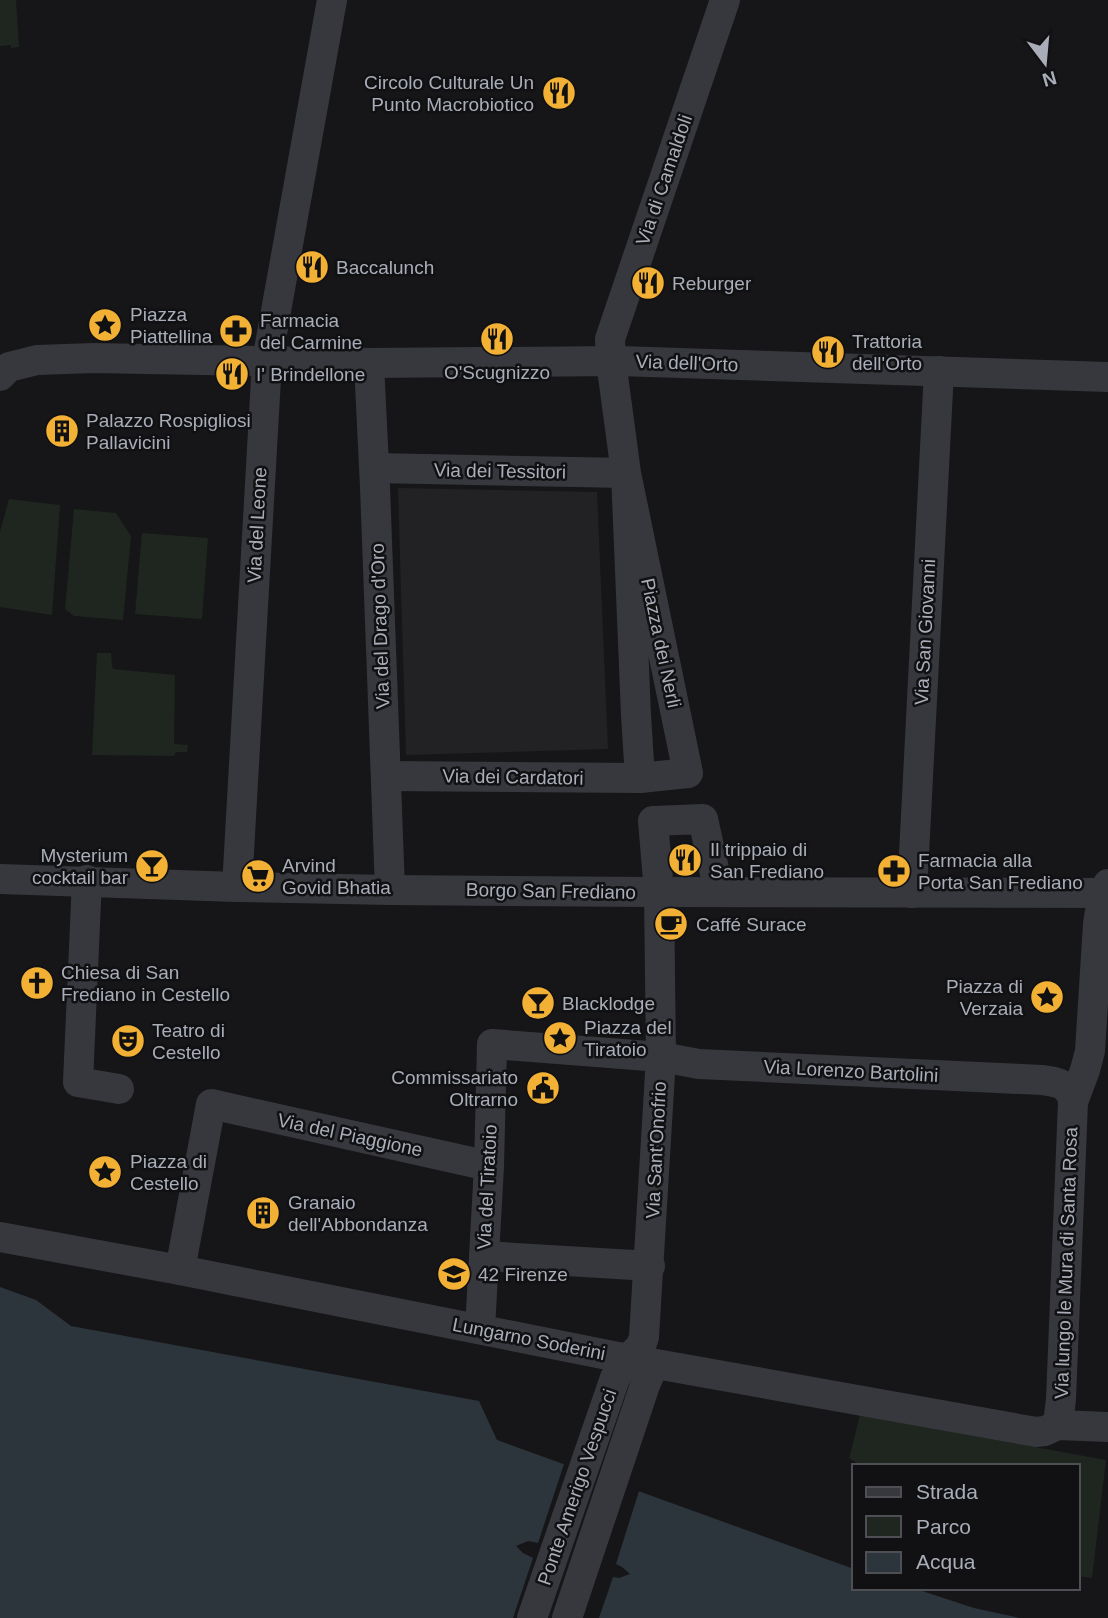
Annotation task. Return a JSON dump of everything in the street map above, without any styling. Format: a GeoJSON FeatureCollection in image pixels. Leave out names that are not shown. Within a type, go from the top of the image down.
{"type":"FeatureCollection","features":[{"type":"Feature","properties":{"kind":"street","name":"Via del Leone"},"geometry":{"type":"LineString","coordinates":[[237,887],[267,361],[332,0]]}},
{"type":"Feature","properties":{"kind":"street","name":"Via di Camaldoli"},"geometry":{"type":"LineString","coordinates":[[611,361],[610,339],[725,0]]}},
{"type":"Feature","properties":{"kind":"street"},"geometry":{"type":"LineString","coordinates":[[0,376],[9,367],[37,360],[94,358],[267,361]]}},
{"type":"Feature","properties":{"kind":"street","name":"Via dell'Orto"},"geometry":{"type":"LineString","coordinates":[[267,361],[611,361],[1108,377]]}},
{"type":"Feature","properties":{"kind":"street","name":"Piazza dei Nerli"},"geometry":{"type":"LineString","coordinates":[[611,361],[626,473],[688,774],[644,778]]}},
{"type":"Feature","properties":{"kind":"street","name":"Via del Drago d'Oro"},"geometry":{"type":"LineString","coordinates":[[369,363],[390,890]]}},
{"type":"Feature","properties":{"kind":"street","name":"Via San Giovanni"},"geometry":{"type":"LineString","coordinates":[[912,893],[939,372]]}},
{"type":"Feature","properties":{"kind":"street","name":"Via dei Tessitori"},"geometry":{"type":"LineString","coordinates":[[374,468],[626,473]]}},
{"type":"Feature","properties":{"kind":"street","name":"Piazza dei Nerli"},"geometry":{"type":"LineString","coordinates":[[626,473],[636,715],[653,821],[659,892]]}},
{"type":"Feature","properties":{"kind":"street","name":"Via dei Cardatori"},"geometry":{"type":"LineString","coordinates":[[386,776],[644,778]]}},
{"type":"Feature","properties":{"kind":"street"},"geometry":{"type":"LineString","coordinates":[[653,821],[703,819],[719,892]]}},
{"type":"Feature","properties":{"kind":"street","name":"Borgo San Frediano"},"geometry":{"type":"LineString","coordinates":[[0,878],[390,890],[912,893],[1106,890]]}},
{"type":"Feature","properties":{"kind":"street"},"geometry":{"type":"LineString","coordinates":[[87,880],[78,1082],[119,1089]]}},
{"type":"Feature","properties":{"kind":"street","name":"Via lungo le Mura di Santa Rosa"},"geometry":{"type":"LineString","coordinates":[[1058,1425],[1073,1102],[1090,1051],[1098,924],[1106,890]]}},
{"type":"Feature","properties":{"kind":"street","name":"Via Sant'Onofrio"},"geometry":{"type":"LineString","coordinates":[[635,1373],[644,1337],[650,1266],[661,1057],[659,892]]}},
{"type":"Feature","properties":{"kind":"street","name":"Via del Tiratoio"},"geometry":{"type":"LineString","coordinates":[[480,1329],[489,1166],[492,1044],[661,1057]]}},
{"type":"Feature","properties":{"kind":"street","name":"Via Lorenzo Bartolini"},"geometry":{"type":"LineString","coordinates":[[661,1057],[699,1064],[1042,1080],[1058,1082],[1065,1086],[1073,1102]]}},
{"type":"Feature","properties":{"kind":"street","name":"Via del Piaggione"},"geometry":{"type":"LineString","coordinates":[[180,1270],[211,1104],[489,1166]]}},
{"type":"Feature","properties":{"kind":"street","name":"Lungarno Soderini"},"geometry":{"type":"LineString","coordinates":[[0,1237],[480,1329],[635,1373],[1036,1432],[1058,1425],[1108,1427]]}},
{"type":"Feature","properties":{"kind":"street"},"geometry":{"type":"LineString","coordinates":[[484,1256],[650,1266]]}},
{"type":"Feature","properties":{"kind":"street","name":"Ponte Amerigo Vespucci"},"geometry":{"type":"LineString","coordinates":[[533,1618],[635,1373]]}},
{"type":"Feature","properties":{"kind":"street","name":"Ponte Amerigo Vespucci"},"geometry":{"type":"LineString","coordinates":[[567,1618],[635,1373]]}},
{"type":"Feature","properties":{"kind":"shaded area"},"geometry":{"type":"Polygon","coordinates":[[[398,488],[597,492],[608,749],[406,755],[398,488]]]}},
{"type":"Feature","properties":{"kind":"green space"},"geometry":{"type":"Polygon","coordinates":[[[0,0],[16,0],[19,47],[0,46],[0,0]]]}},
{"type":"Feature","properties":{"kind":"green space"},"geometry":{"type":"Polygon","coordinates":[[[9,499],[60,505],[52,615],[0,607],[0,532],[9,499]]]}},
{"type":"Feature","properties":{"kind":"green space"},"geometry":{"type":"Polygon","coordinates":[[[74,509],[116,513],[131,536],[123,620],[74,616],[65,609],[74,509]]]}},
{"type":"Feature","properties":{"kind":"green space"},"geometry":{"type":"Polygon","coordinates":[[[142,533],[208,538],[202,619],[135,614],[142,533]]]}},
{"type":"Feature","properties":{"kind":"green space"},"geometry":{"type":"Polygon","coordinates":[[[97,653],[111,653],[113,669],[175,675],[174,744],[188,745],[187,752],[176,752],[174,756],[92,755],[97,653]]]}},
{"type":"Feature","properties":{"kind":"green space"},"geometry":{"type":"Polygon","coordinates":[[[860,1415],[1106,1460],[1092,1578],[1080,1576],[1080,1464],[859,1464],[849,1458],[860,1415]]]}},
{"type":"Feature","properties":{"kind":"water"},"geometry":{"type":"Polygon","coordinates":[[[0,1287],[36,1300],[71,1326],[479,1401],[497,1440],[852,1568],[852,1590],[919,1590],[974,1608],[1020,1618],[0,1618],[0,1287]]]}},
{"type":"Feature","properties":{"kind":"pier"},"geometry":{"type":"Polygon","coordinates":[[[565,1461],[640,1488],[616,1564],[630,1574],[613,1577],[599,1618],[513,1618],[533,1558],[516,1546],[528,1541],[538,1543],[565,1461]]]}},
{"type":"Feature","properties":{"kind":"place","name":"Circolo Culturale Un Punto Macrobiotico"},"geometry":{"type":"Point","coordinates":[559,93]}},
{"type":"Feature","properties":{"kind":"place","name":"Baccalunch"},"geometry":{"type":"Point","coordinates":[312,267]}},
{"type":"Feature","properties":{"kind":"place","name":"Reburger"},"geometry":{"type":"Point","coordinates":[648,283]}},
{"type":"Feature","properties":{"kind":"place","name":"Piazza Piattellina"},"geometry":{"type":"Point","coordinates":[105,325]}},
{"type":"Feature","properties":{"kind":"place","name":"Farmacia del Carmine"},"geometry":{"type":"Point","coordinates":[236,331]}},
{"type":"Feature","properties":{"kind":"place","name":"O'Scugnizzo"},"geometry":{"type":"Point","coordinates":[497,339]}},
{"type":"Feature","properties":{"kind":"place","name":"Trattoria dell'Orto"},"geometry":{"type":"Point","coordinates":[828,352]}},
{"type":"Feature","properties":{"kind":"place","name":"I' Brindellone"},"geometry":{"type":"Point","coordinates":[232,374]}},
{"type":"Feature","properties":{"kind":"place","name":"Palazzo Rospigliosi Pallavicini"},"geometry":{"type":"Point","coordinates":[62,431]}},
{"type":"Feature","properties":{"kind":"place","name":"Il trippaio di San Frediano"},"geometry":{"type":"Point","coordinates":[685,860]}},
{"type":"Feature","properties":{"kind":"place","name":"Mysterium cocktail bar"},"geometry":{"type":"Point","coordinates":[152,866]}},
{"type":"Feature","properties":{"kind":"place","name":"Farmacia alla Porta San Frediano"},"geometry":{"type":"Point","coordinates":[894,871]}},
{"type":"Feature","properties":{"kind":"place","name":"Arvind Govid Bhatia"},"geometry":{"type":"Point","coordinates":[258,876]}},
{"type":"Feature","properties":{"kind":"place","name":"Caffé Surace"},"geometry":{"type":"Point","coordinates":[671,924]}},
{"type":"Feature","properties":{"kind":"place","name":"Chiesa di San Frediano in Cestello"},"geometry":{"type":"Point","coordinates":[37,983]}},
{"type":"Feature","properties":{"kind":"place","name":"Piazza di Verzaia"},"geometry":{"type":"Point","coordinates":[1047,997]}},
{"type":"Feature","properties":{"kind":"place","name":"Blacklodge"},"geometry":{"type":"Point","coordinates":[538,1003]}},
{"type":"Feature","properties":{"kind":"place","name":"Piazza del Tiratoio"},"geometry":{"type":"Point","coordinates":[560,1038]}},
{"type":"Feature","properties":{"kind":"place","name":"Teatro di Cestello"},"geometry":{"type":"Point","coordinates":[128,1041]}},
{"type":"Feature","properties":{"kind":"place","name":"Commissariato Oltrarno"},"geometry":{"type":"Point","coordinates":[543,1088]}},
{"type":"Feature","properties":{"kind":"place","name":"Piazza di Cestello"},"geometry":{"type":"Point","coordinates":[105,1172]}},
{"type":"Feature","properties":{"kind":"place","name":"Granaio dell'Abbondanza"},"geometry":{"type":"Point","coordinates":[263,1213]}},
{"type":"Feature","properties":{"kind":"place","name":"42 Firenze"},"geometry":{"type":"Point","coordinates":[454,1274]}}]}
